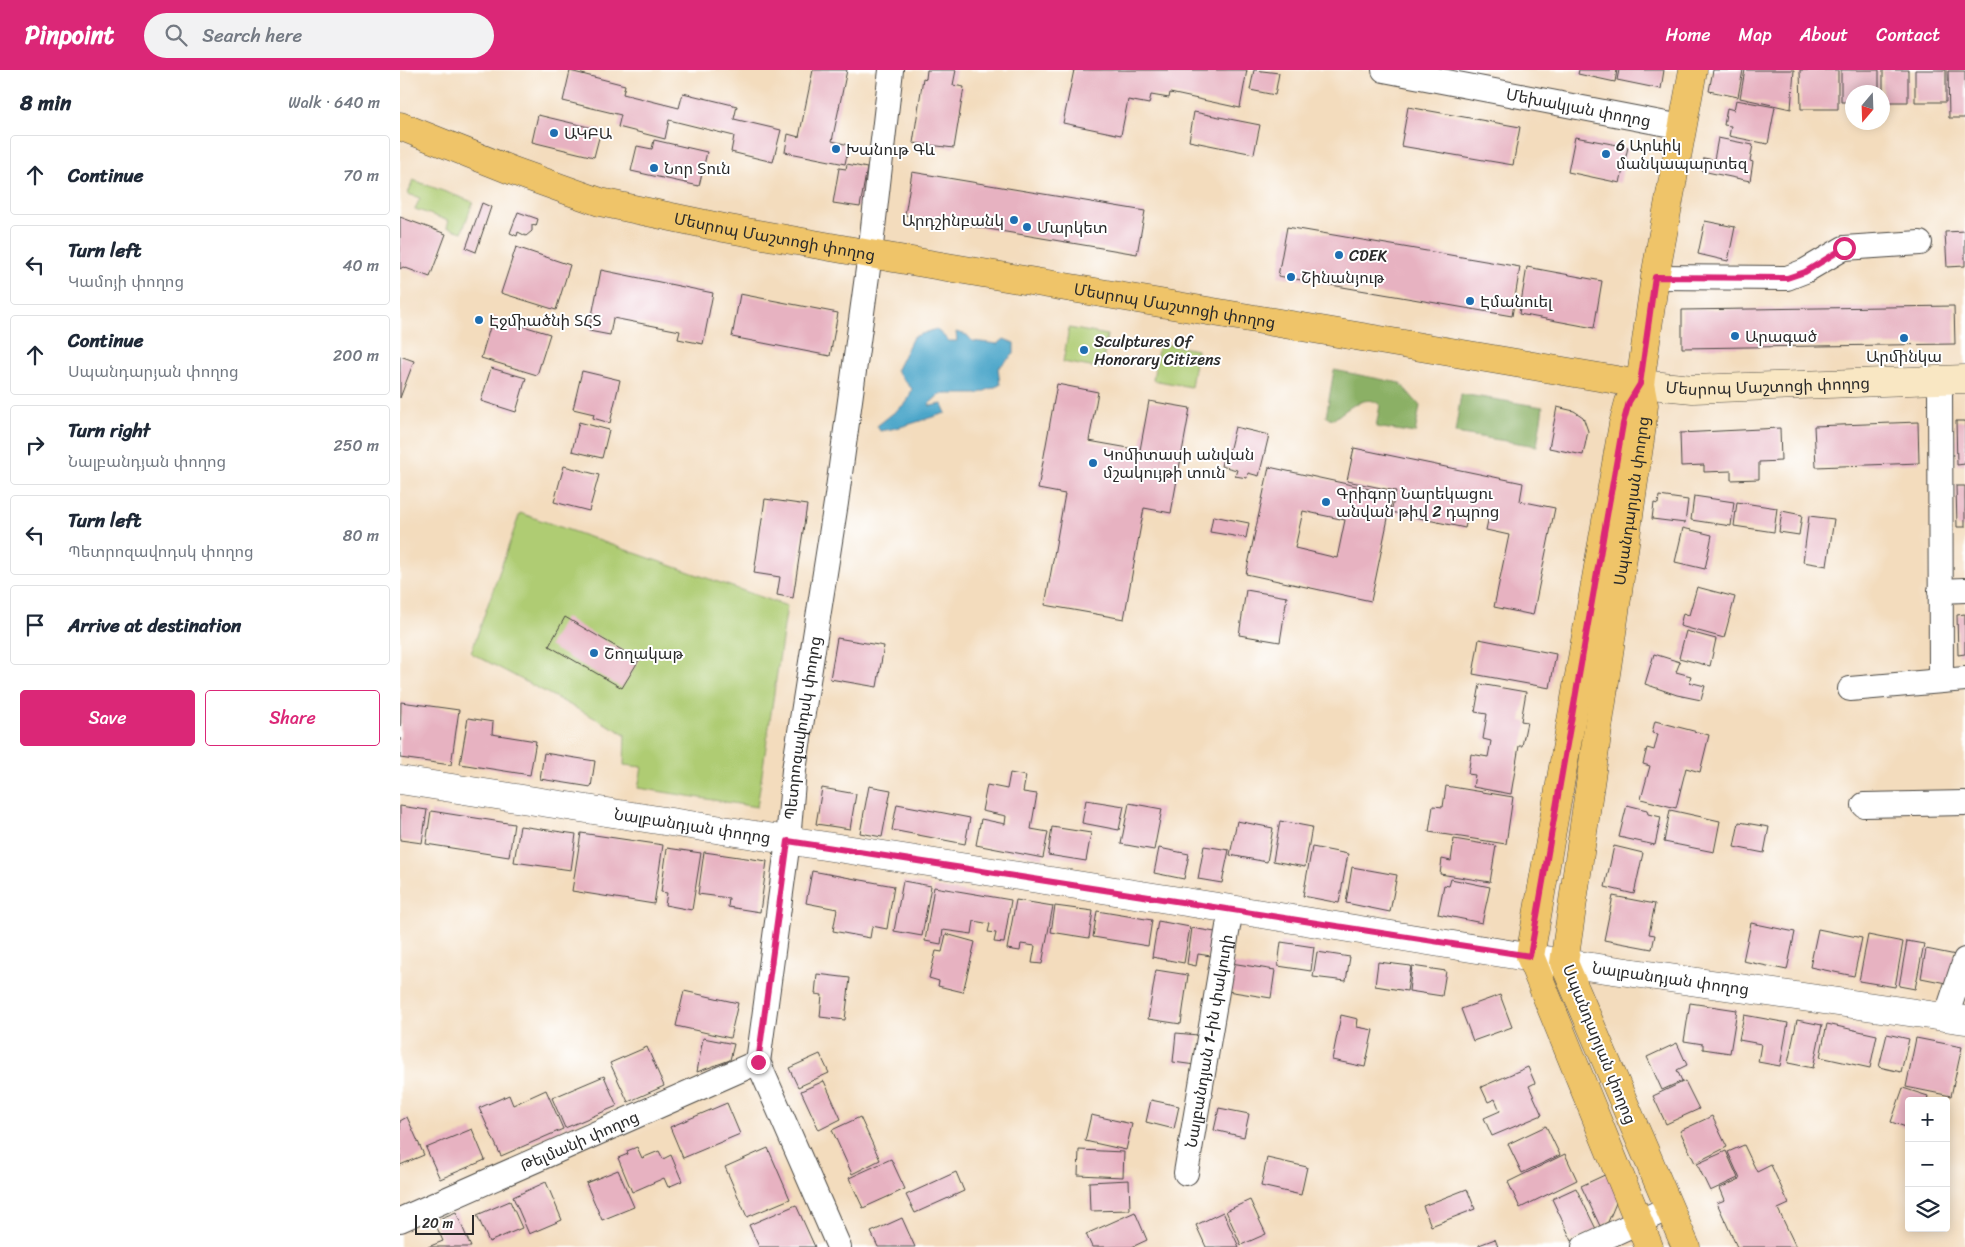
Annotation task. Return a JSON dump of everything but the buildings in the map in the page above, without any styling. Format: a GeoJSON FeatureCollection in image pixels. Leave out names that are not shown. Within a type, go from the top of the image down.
{"type":"FeatureCollection","features":[{"type":"Feature","properties":{"kind":"main road"},"geometry":{"type":"LineString","coordinates":[[1640,384],[1655,277],[1693,70]]}},
{"type":"Feature","properties":{"kind":"main road","name":"Մեսրոպ Մաշտոցի փողոց"},"geometry":{"type":"LineString","coordinates":[[400,126],[513,171],[600,202],[724,228],[1640,384],[1693,389],[1953,379]]}},
{"type":"Feature","properties":{"kind":"main road","name":"Սպանդարյան փողոց"},"geometry":{"type":"LineString","coordinates":[[1640,384],[1629,402],[1623,424],[1530,956],[1649,1247]]}},
{"type":"Feature","properties":{"kind":"main road","name":"Սպանդարյան փողոց"},"geometry":{"type":"LineString","coordinates":[[1640,384],[1644,405],[1642,426],[1564,963],[1686,1247]]}},
{"type":"Feature","properties":{"kind":"street","name":"Պետրոզավոդսկ փողոց"},"geometry":{"type":"LineString","coordinates":[[758,1062],[788,841],[794,770],[836,503],[870,254],[891,70]]}},
{"type":"Feature","properties":{"kind":"street","name":"Մեխակյան փողոց"},"geometry":{"type":"LineString","coordinates":[[1384,70],[1682,127]]}},
{"type":"Feature","properties":{"kind":"street"},"geometry":{"type":"LineString","coordinates":[[1655,277],[1787,278],[1805,272],[1844,248],[1920,243]]}},
{"type":"Feature","properties":{"kind":"street"},"geometry":{"type":"LineString","coordinates":[[1941,680],[1940,591],[1953,379]]}},
{"type":"Feature","properties":{"kind":"street"},"geometry":{"type":"LineString","coordinates":[[1940,591],[1965,590]]}},
{"type":"Feature","properties":{"kind":"street"},"geometry":{"type":"LineString","coordinates":[[1850,690],[1965,679]]}},
{"type":"Feature","properties":{"kind":"street","name":"Նալբանդյան փողոց"},"geometry":{"type":"LineString","coordinates":[[400,780],[1530,956],[1564,963],[1956,1019]]}},
{"type":"Feature","properties":{"kind":"street"},"geometry":{"type":"LineString","coordinates":[[1864,805],[1965,804]]}},
{"type":"Feature","properties":{"kind":"street","name":"Նալբանդյան 1-ին փակուղի"},"geometry":{"type":"LineString","coordinates":[[1186,1173],[1231,909]]}},
{"type":"Feature","properties":{"kind":"street"},"geometry":{"type":"LineString","coordinates":[[1956,1019],[1965,960]]}},
{"type":"Feature","properties":{"kind":"street"},"geometry":{"type":"LineString","coordinates":[[758,1062],[839,1247]]}},
{"type":"Feature","properties":{"kind":"street","name":"Թելմանի փողոց"},"geometry":{"type":"LineString","coordinates":[[400,1220],[758,1062]]}},
{"type":"Feature","properties":{"kind":"street"},"geometry":{"type":"LineString","coordinates":[[1584,1247],[1669,1208]]}},
{"type":"Feature","properties":{"kind":"green space"},"geometry":{"type":"Polygon","coordinates":[[[413,180],[473,202],[462,232],[447,227],[449,221],[415,209],[420,198],[408,194],[413,180]]]}},
{"type":"Feature","properties":{"kind":"green space"},"geometry":{"type":"Polygon","coordinates":[[[1069,328],[1107,335],[1102,369],[1063,362],[1069,328]]]}},
{"type":"Feature","properties":{"kind":"green space"},"geometry":{"type":"Polygon","coordinates":[[[1159,343],[1197,350],[1191,387],[1153,380],[1159,343]]]}},
{"type":"Feature","properties":{"kind":"green space"},"geometry":{"type":"Polygon","coordinates":[[[1334,370],[1400,383],[1420,406],[1415,433],[1376,427],[1380,405],[1369,400],[1356,404],[1334,419],[1326,417],[1334,370]]]}},
{"type":"Feature","properties":{"kind":"green space"},"geometry":{"type":"Polygon","coordinates":[[[1461,394],[1543,407],[1537,446],[1455,433],[1461,394]]]}},
{"type":"Feature","properties":{"kind":"green space"},"geometry":{"type":"Polygon","coordinates":[[[520,513],[787,606],[757,807],[638,788],[642,767],[624,765],[625,734],[471,653],[520,513]]]}},
{"type":"Feature","properties":{"kind":"water"},"geometry":{"type":"Polygon","coordinates":[[[936,329],[949,341],[957,341],[956,332],[967,335],[972,341],[998,344],[1004,339],[1014,343],[1014,354],[998,368],[1000,385],[977,394],[940,394],[929,404],[930,406],[942,404],[946,413],[905,426],[880,431],[877,426],[907,402],[912,389],[896,371],[913,337],[936,329]]]}},
{"type":"Feature","properties":{"kind":"place","name":"ԱԿԲԱ"},"geometry":{"type":"Point","coordinates":[554,133]}},
{"type":"Feature","properties":{"kind":"place","name":"Խանութ Գև"},"geometry":{"type":"Point","coordinates":[836,149]}},
{"type":"Feature","properties":{"kind":"place","name":"6 Արևիկ մանկապարտեզ"},"geometry":{"type":"Point","coordinates":[1606,154]}},
{"type":"Feature","properties":{"kind":"place","name":"Նոր Տուն"},"geometry":{"type":"Point","coordinates":[654,168]}},
{"type":"Feature","properties":{"kind":"place","name":"Արդշինբանկ"},"geometry":{"type":"Point","coordinates":[1014,220]}},
{"type":"Feature","properties":{"kind":"place","name":"Մարկետ"},"geometry":{"type":"Point","coordinates":[1027,227]}},
{"type":"Feature","properties":{"kind":"place","name":"CDEK"},"geometry":{"type":"Point","coordinates":[1339,255]}},
{"type":"Feature","properties":{"kind":"place","name":"Շինանյութ"},"geometry":{"type":"Point","coordinates":[1291,277]}},
{"type":"Feature","properties":{"kind":"place","name":"Էմանուել"},"geometry":{"type":"Point","coordinates":[1470,301]}},
{"type":"Feature","properties":{"kind":"place","name":"Էջմիածնի ՏՀՏ"},"geometry":{"type":"Point","coordinates":[479,320]}},
{"type":"Feature","properties":{"kind":"place","name":"Արագած"},"geometry":{"type":"Point","coordinates":[1735,336]}},
{"type":"Feature","properties":{"kind":"place","name":"Արմինկա"},"geometry":{"type":"Point","coordinates":[1904,338]}},
{"type":"Feature","properties":{"kind":"place","name":"Sculptures Of Honorary Citizens"},"geometry":{"type":"Point","coordinates":[1084,350]}},
{"type":"Feature","properties":{"kind":"place","name":"Կոմիտասի անվան մշակույթի տուն"},"geometry":{"type":"Point","coordinates":[1093,463]}},
{"type":"Feature","properties":{"kind":"place","name":"Գրիգոր Նարեկացու անվան թիվ 2 դպրոց"},"geometry":{"type":"Point","coordinates":[1326,502]}},
{"type":"Feature","properties":{"kind":"place","name":"Շողակաթ"},"geometry":{"type":"Point","coordinates":[594,653]}},
{"type":"Feature","properties":{"kind":"route"},"geometry":{"type":"LineString","coordinates":[[758,1062],[788,841],[1530,956],[1623,424],[1629,402],[1640,384],[1655,277],[1787,278],[1805,272],[1844,248]]}}]}
